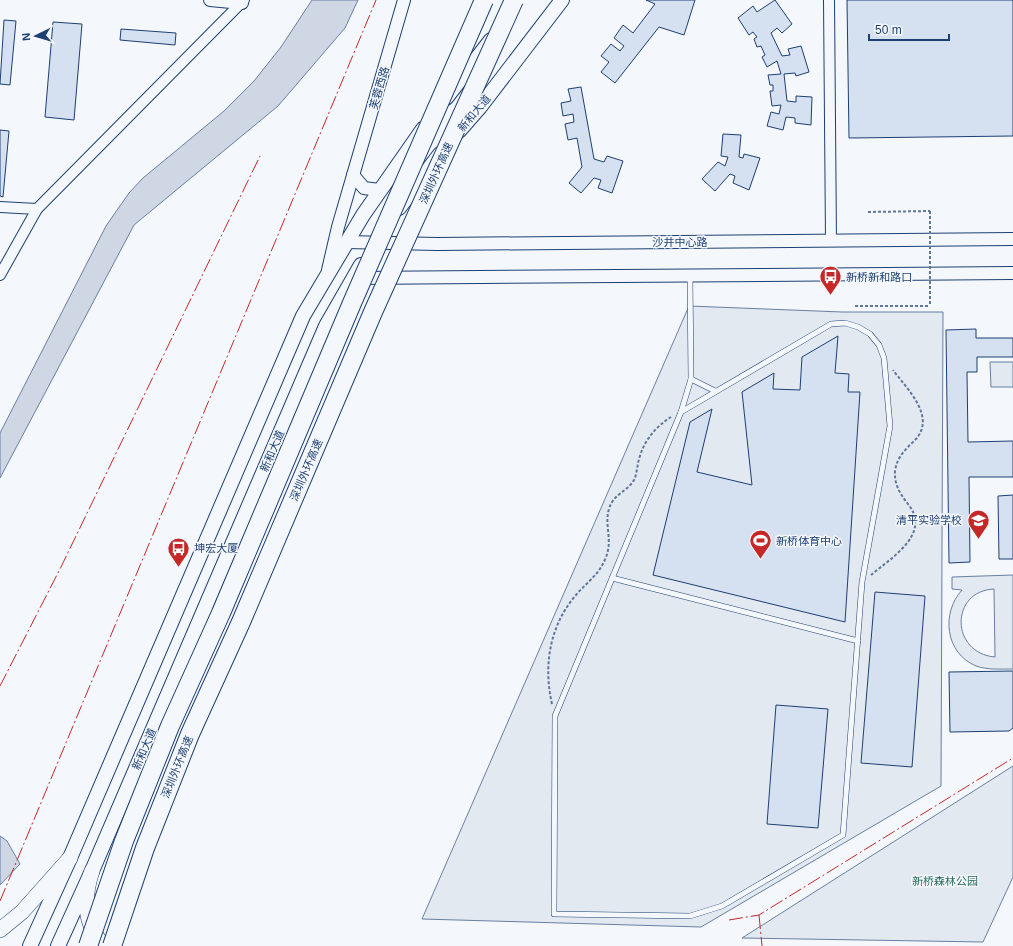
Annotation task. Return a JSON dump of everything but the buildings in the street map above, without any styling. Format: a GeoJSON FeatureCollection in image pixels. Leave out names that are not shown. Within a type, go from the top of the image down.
{"type":"FeatureCollection","features":[{"type":"Feature","properties":{"kind":"highway","name":"深圳外环高速"},"geometry":{"type":"LineString","coordinates":[[88,946],[124,841],[170,726],[221,613],[349,310],[484,0]]}},
{"type":"Feature","properties":{"kind":"highway","name":"深圳外环高速"},"geometry":{"type":"LineString","coordinates":[[112,946],[145,848],[190,734],[241,622],[376,305],[514,0]]}},
{"type":"Feature","properties":{"kind":"main road"},"geometry":{"type":"LineString","coordinates":[[30,946],[70,858],[303,316],[346,242],[379,190],[430,118],[522,0]]}},
{"type":"Feature","properties":{"kind":"main road","name":"新和大道"},"geometry":{"type":"LineString","coordinates":[[58,946],[92,871],[326,326],[353,278],[376,242],[431,166],[480,107],[562,0]]}},
{"type":"Feature","properties":{"kind":"main road"},"geometry":{"type":"LineString","coordinates":[[0,930],[22,912],[70,858]]}},
{"type":"Feature","properties":{"kind":"main road"},"geometry":{"type":"LineString","coordinates":[[92,871],[87,890],[87,909],[94,933],[104,946]]}},
{"type":"Feature","properties":{"kind":"street"},"geometry":{"type":"LineString","coordinates":[[210,0],[243,1]]}},
{"type":"Feature","properties":{"kind":"street","name":"芙蓉西路"},"geometry":{"type":"LineString","coordinates":[[328,273],[337,232],[404,0]]}},
{"type":"Feature","properties":{"kind":"street"},"geometry":{"type":"LineString","coordinates":[[829,0],[831,241]]}},
{"type":"Feature","properties":{"kind":"street"},"geometry":{"type":"LineString","coordinates":[[0,275],[37,209],[243,1]]}},
{"type":"Feature","properties":{"kind":"street"},"geometry":{"type":"LineString","coordinates":[[353,175],[364,188],[379,190]]}},
{"type":"Feature","properties":{"kind":"street"},"geometry":{"type":"LineString","coordinates":[[0,207],[37,209]]}},
{"type":"Feature","properties":{"kind":"street","name":"沙井中心路"},"geometry":{"type":"LineString","coordinates":[[346,242],[445,244],[1013,239]]}},
{"type":"Feature","properties":{"kind":"street"},"geometry":{"type":"LineString","coordinates":[[353,278],[1013,273]]}},
{"type":"Feature","properties":{"kind":"lane"},"geometry":{"type":"LineString","coordinates":[[681,412],[831,324],[845,323],[858,327],[870,334],[879,345],[884,358],[890,426],[862,582],[843,835],[722,906],[690,916],[554,914],[556,716],[681,412],[691,379],[690,276]]}},
{"type":"Feature","properties":{"kind":"lane"},"geometry":{"type":"LineString","coordinates":[[691,379],[716,391]]}},
{"type":"Feature","properties":{"kind":"lane"},"geometry":{"type":"LineString","coordinates":[[612,578],[858,641]]}},
{"type":"Feature","properties":{"kind":"path"},"geometry":{"type":"LineString","coordinates":[[855,306],[930,306],[930,211],[868,212]]}},
{"type":"Feature","properties":{"kind":"path"},"geometry":{"type":"LineString","coordinates":[[862,582],[907,544],[915,526],[914,513],[899,491],[895,470],[903,451],[921,432],[923,415],[918,404],[884,358]]}},
{"type":"Feature","properties":{"kind":"path"},"geometry":{"type":"LineString","coordinates":[[556,716],[549,691],[548,666],[552,640],[556,628],[575,595],[598,573],[603,565],[609,547],[608,516],[610,505],[617,495],[633,480],[646,442],[658,427],[681,412]]}},
{"type":"Feature","properties":{"kind":"green space","name":"新桥体育中心"},"geometry":{"type":"Polygon","coordinates":[[[689,306],[842,312],[943,312],[941,786],[701,927],[422,919],[689,306]]]}},
{"type":"Feature","properties":{"kind":"green space"},"geometry":{"type":"Polygon","coordinates":[[[990,362],[1013,362],[1013,387],[991,387],[990,362]]]}},
{"type":"Feature","properties":{"kind":"green space"},"geometry":{"type":"Polygon","coordinates":[[[1013,575],[1013,669],[990,669],[976,666],[966,660],[958,652],[952,642],[949,621],[955,599],[962,590],[952,589],[952,577],[1013,575]],[[994,589],[980,592],[969,600],[963,610],[961,622],[963,634],[970,645],[980,653],[995,657],[994,589]]]}},
{"type":"Feature","properties":{"kind":"green space","name":"新桥森林公园"},"geometry":{"type":"Polygon","coordinates":[[[1013,766],[1013,877],[983,942],[742,938],[1013,766]]]}},
{"type":"Feature","properties":{"kind":"shaded area"},"geometry":{"type":"Polygon","coordinates":[[[312,0],[358,0],[345,28],[278,106],[134,225],[0,478],[0,433],[106,226],[129,193],[143,178],[224,111],[254,81],[281,47],[312,0]]]}},
{"type":"Feature","properties":{"kind":"shaded area"},"geometry":{"type":"Polygon","coordinates":[[[0,836],[7,841],[20,864],[0,885],[0,836]]]}},
{"type":"Feature","properties":{"kind":"power"},"geometry":{"type":"LineString","coordinates":[[0,901],[376,0]]}},
{"type":"Feature","properties":{"kind":"power"},"geometry":{"type":"LineString","coordinates":[[0,686],[61,567],[260,156]]}},
{"type":"Feature","properties":{"kind":"power"},"geometry":{"type":"LineString","coordinates":[[729,920],[759,915],[1013,758]]}},
{"type":"Feature","properties":{"kind":"power"},"geometry":{"type":"LineString","coordinates":[[759,915],[762,946]]}},
{"type":"Feature","properties":{"kind":"place","name":"新桥新和路口"},"geometry":{"type":"Point","coordinates":[831,296]}},
{"type":"Feature","properties":{"kind":"place","name":"清平实验学校"},"geometry":{"type":"Point","coordinates":[978,540]}},
{"type":"Feature","properties":{"kind":"place","name":"新桥体育中心"},"geometry":{"type":"Point","coordinates":[760,560]}},
{"type":"Feature","properties":{"kind":"place","name":"坤宏大厦"},"geometry":{"type":"Point","coordinates":[178,568]}}]}
